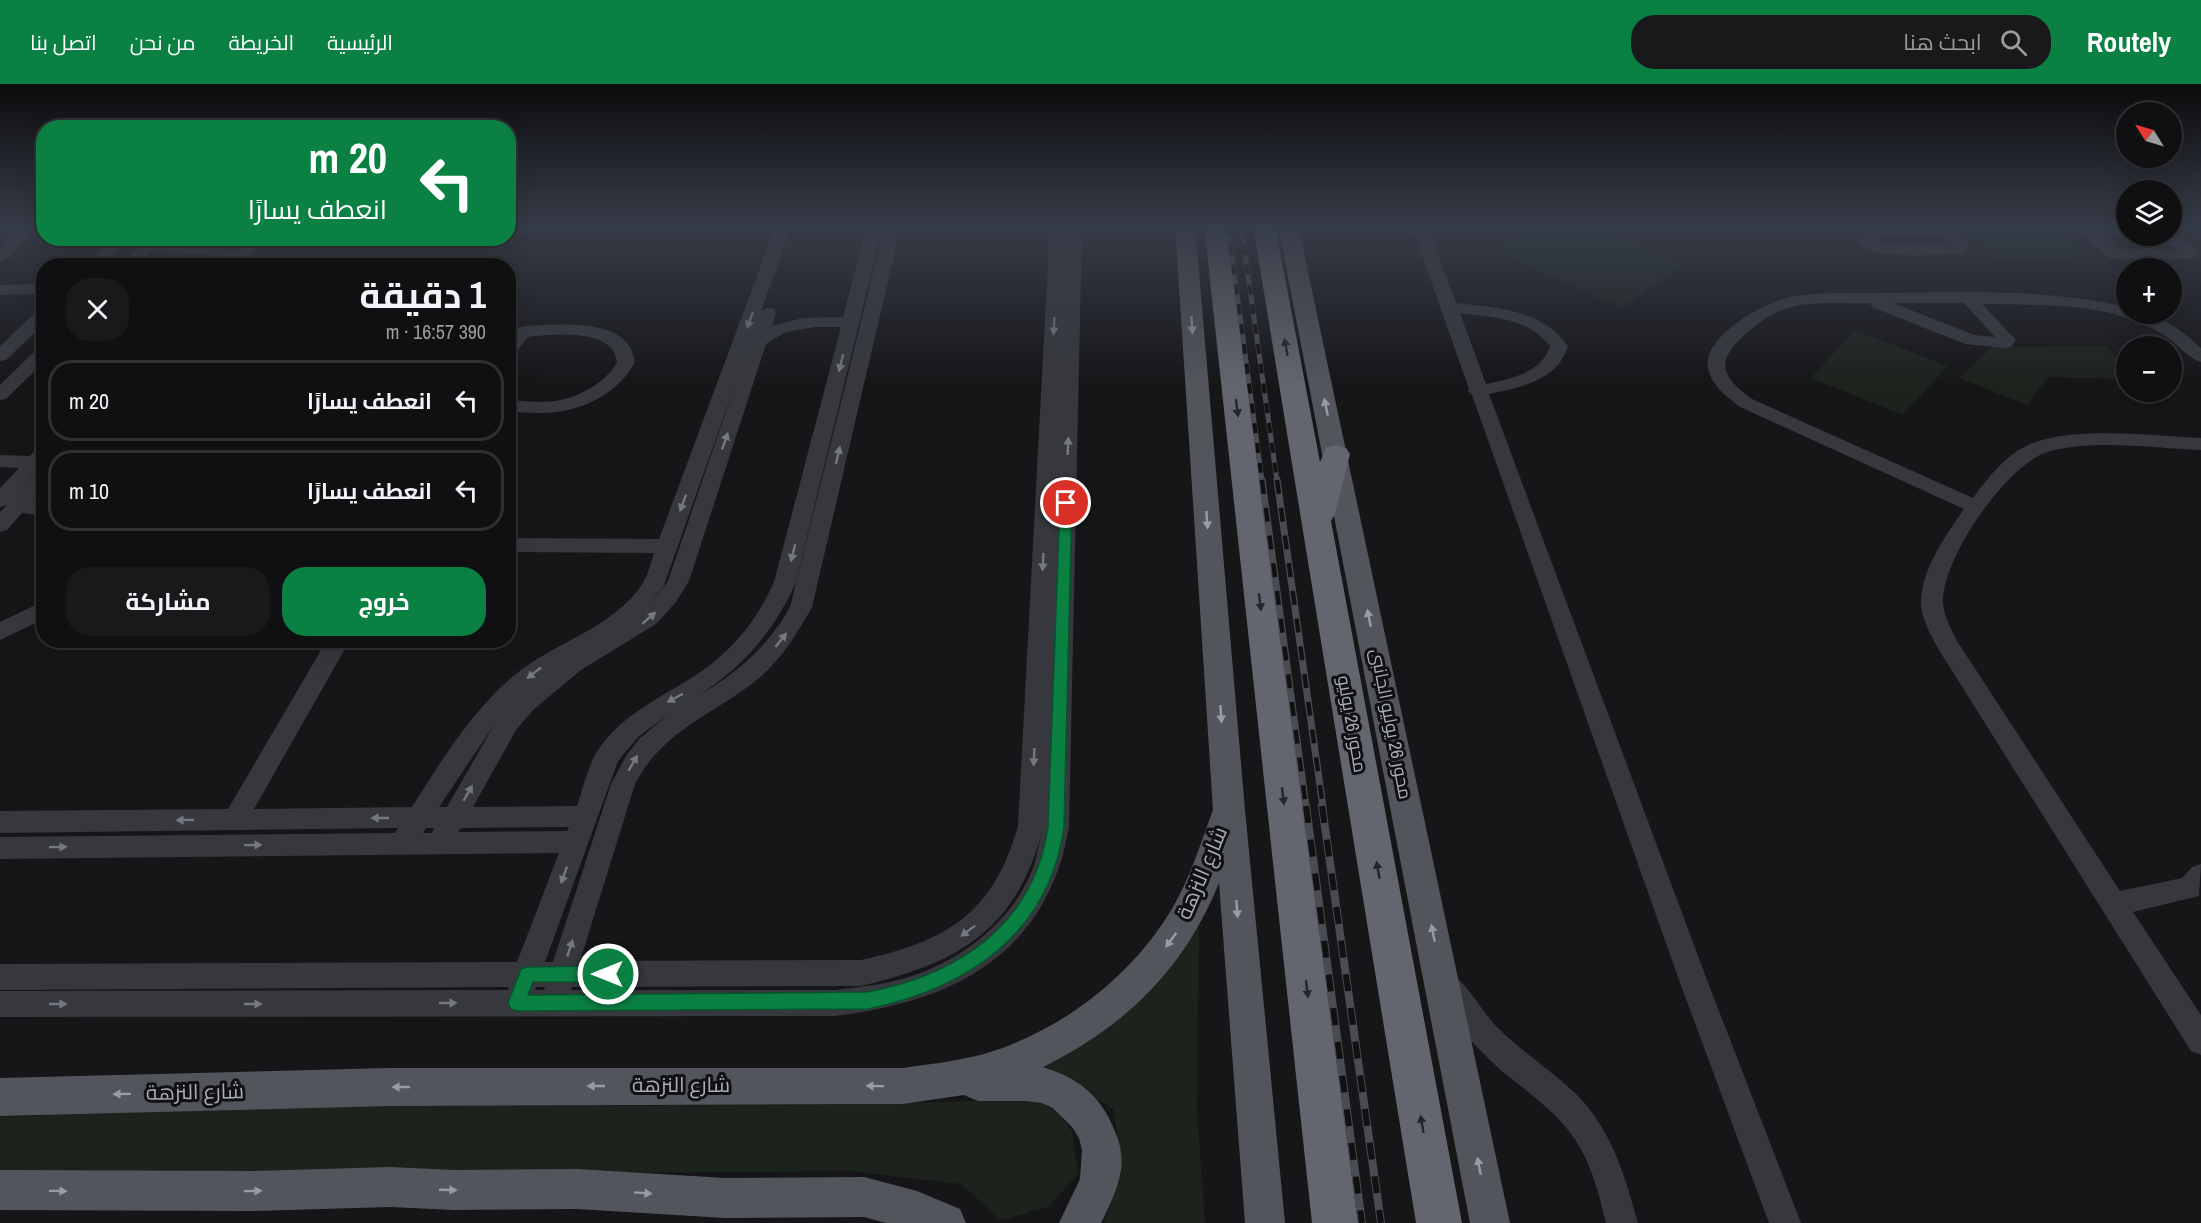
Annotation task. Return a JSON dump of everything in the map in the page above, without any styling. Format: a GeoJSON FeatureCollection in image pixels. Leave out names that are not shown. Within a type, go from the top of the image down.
{"type":"FeatureCollection","features":[{"type":"Feature","properties":{"kind":"highway"},"geometry":{"type":"LineString","coordinates":[[1221,278],[1335,1223]]}},
{"type":"Feature","properties":{"kind":"highway","name":"محور 26 يوليو"},"geometry":{"type":"LineString","coordinates":[[1274,278],[1439,1223]]}},
{"type":"Feature","properties":{"kind":"highway"},"geometry":{"type":"LineString","coordinates":[[1318,524],[1336,454]]}},
{"type":"Feature","properties":{"kind":"main road"},"geometry":{"type":"LineString","coordinates":[[1189,278],[1229,810],[1265,1223]]}},
{"type":"Feature","properties":{"kind":"main road","name":"محور 26 يوليو الجانبى"},"geometry":{"type":"LineString","coordinates":[[1299,278],[1490,1223]]}},
{"type":"Feature","properties":{"kind":"main road","name":"شارع النزهة"},"geometry":{"type":"LineString","coordinates":[[0,1097],[400,1087],[903,1086],[933,1084],[989,1071],[1056,1042],[1086,1024],[1138,980],[1178,931],[1192,905],[1229,810]]}},
{"type":"Feature","properties":{"kind":"main road"},"geometry":{"type":"LineString","coordinates":[[933,1084],[1023,1082],[1044,1085],[1064,1092],[1080,1105],[1100,1139],[1102,1163],[1097,1190],[1079,1223]]}},
{"type":"Feature","properties":{"kind":"main road"},"geometry":{"type":"LineString","coordinates":[[0,1190],[252,1191],[390,1187],[454,1190],[577,1189],[724,1198],[864,1197],[917,1210],[946,1223]]}},
{"type":"Feature","properties":{"kind":"street"},"geometry":{"type":"LineString","coordinates":[[402,844],[485,721],[524,681],[546,663],[605,631],[639,604],[653,585],[765,278]]}},
{"type":"Feature","properties":{"kind":"street"},"geometry":{"type":"LineString","coordinates":[[439,843],[508,723],[520,707],[562,672],[634,630],[668,600],[678,581],[779,278]]}},
{"type":"Feature","properties":{"kind":"street"},"geometry":{"type":"LineString","coordinates":[[517,1003],[607,757],[621,738],[638,722],[706,679],[729,661],[749,642],[777,602],[785,582],[862,278]]}},
{"type":"Feature","properties":{"kind":"street"},"geometry":{"type":"LineString","coordinates":[[552,1003],[619,795],[633,762],[648,742],[667,725],[746,676],[770,654],[801,607],[880,278]]}},
{"type":"Feature","properties":{"kind":"street"},"geometry":{"type":"LineString","coordinates":[[0,977],[861,973],[894,967],[925,957],[954,941],[979,922],[1000,900],[1011,884],[1026,851],[1031,826],[1057,278]]}},
{"type":"Feature","properties":{"kind":"street"},"geometry":{"type":"LineString","coordinates":[[0,1004],[835,1002],[868,1000],[902,994],[934,982],[963,967],[990,948],[1012,926],[1030,903],[1044,878],[1053,852],[1057,815],[1072,278]]}},
{"type":"Feature","properties":{"kind":"street"},"geometry":{"type":"LineString","coordinates":[[1437,278],[1693,980],[1785,1223]]}},
{"type":"Feature","properties":{"kind":"street"},"geometry":{"type":"LineString","coordinates":[[0,290],[36,289]]}},
{"type":"Feature","properties":{"kind":"street"},"geometry":{"type":"LineString","coordinates":[[1868,298],[1971,340],[2005,344],[2007,340],[2005,337],[1968,298]]}},
{"type":"Feature","properties":{"kind":"street"},"geometry":{"type":"LineString","coordinates":[[1976,507],[1767,414],[1736,396],[1721,380],[1714,361],[1718,352],[1767,309],[1787,301],[1968,298],[2065,302],[2116,310]]}},
{"type":"Feature","properties":{"kind":"street"},"geometry":{"type":"LineString","coordinates":[[1447,307],[1528,321],[1545,329],[1559,346],[1555,362],[1545,369],[1517,382],[1477,391]]}},
{"type":"Feature","properties":{"kind":"street"},"geometry":{"type":"LineString","coordinates":[[769,310],[796,322]]}},
{"type":"Feature","properties":{"kind":"street"},"geometry":{"type":"LineString","coordinates":[[0,356],[36,322]]}},
{"type":"Feature","properties":{"kind":"street"},"geometry":{"type":"LineString","coordinates":[[759,340],[796,322],[851,322]]}},
{"type":"Feature","properties":{"kind":"street"},"geometry":{"type":"LineString","coordinates":[[2158,324],[2188,344],[2201,357]]}},
{"type":"Feature","properties":{"kind":"street"},"geometry":{"type":"LineString","coordinates":[[516,338],[526,332],[588,332],[614,340],[622,348],[625,357],[624,366],[618,377],[593,395],[557,407],[516,406]]}},
{"type":"Feature","properties":{"kind":"street"},"geometry":{"type":"LineString","coordinates":[[0,395],[36,359]]}},
{"type":"Feature","properties":{"kind":"street"},"geometry":{"type":"LineString","coordinates":[[2201,444],[2059,442],[2034,450],[2016,462],[1964,523],[1934,582],[1932,601],[1936,622],[1947,644],[2201,1041]]}},
{"type":"Feature","properties":{"kind":"street"},"geometry":{"type":"LineString","coordinates":[[0,461],[36,463]]}},
{"type":"Feature","properties":{"kind":"street"},"geometry":{"type":"LineString","coordinates":[[0,525],[8,503],[36,468]]}},
{"type":"Feature","properties":{"kind":"street"},"geometry":{"type":"LineString","coordinates":[[8,503],[36,508]]}},
{"type":"Feature","properties":{"kind":"street"},"geometry":{"type":"LineString","coordinates":[[516,545],[668,546]]}},
{"type":"Feature","properties":{"kind":"street"},"geometry":{"type":"LineString","coordinates":[[0,632],[36,613]]}},
{"type":"Feature","properties":{"kind":"street"},"geometry":{"type":"LineString","coordinates":[[235,819],[334,648]]}},
{"type":"Feature","properties":{"kind":"street"},"geometry":{"type":"LineString","coordinates":[[0,822],[585,816]]}},
{"type":"Feature","properties":{"kind":"street"},"geometry":{"type":"LineString","coordinates":[[0,848],[576,842]]}},
{"type":"Feature","properties":{"kind":"street"},"geometry":{"type":"LineString","coordinates":[[1026,851],[1053,852]]}},
{"type":"Feature","properties":{"kind":"street"},"geometry":{"type":"LineString","coordinates":[[2113,904],[2190,888],[2201,875]]}},
{"type":"Feature","properties":{"kind":"street"},"geometry":{"type":"LineString","coordinates":[[1442,977],[1454,997],[1485,1035],[1566,1104],[1584,1125],[1598,1148],[1608,1173],[1622,1223]]}},
{"type":"Feature","properties":{"kind":"shaded area"},"geometry":{"type":"Polygon","coordinates":[[[1555,278],[1663,278],[1623,308],[1555,278]]]}},
{"type":"Feature","properties":{"kind":"shaded area"},"geometry":{"type":"Polygon","coordinates":[[[1855,330],[1947,366],[1903,415],[1811,378],[1855,330]]]}},
{"type":"Feature","properties":{"kind":"shaded area"},"geometry":{"type":"Polygon","coordinates":[[[2106,346],[2116,358],[2116,379],[2048,377],[2027,405],[1959,378],[1992,347],[2106,346]]]}},
{"type":"Feature","properties":{"kind":"shaded area"},"geometry":{"type":"Polygon","coordinates":[[[1199,920],[1197,1111],[1205,1223],[1104,1223],[1118,1183],[1121,1153],[1113,1109],[1043,1065],[1199,920]]]}},
{"type":"Feature","properties":{"kind":"shaded area"},"geometry":{"type":"Polygon","coordinates":[[[1024,1095],[1052,1105],[1072,1131],[1078,1174],[1048,1207],[1001,1220],[961,1184],[849,1171],[0,1178],[0,1117],[290,1106],[849,1105],[1004,1100],[1024,1095]]]}},
{"type":"Feature","properties":{"kind":"railway"},"geometry":{"type":"LineString","coordinates":[[1235,278],[1262,481]]}},
{"type":"Feature","properties":{"kind":"railway"},"geometry":{"type":"LineString","coordinates":[[1248,278],[1277,481]]}},
{"type":"Feature","properties":{"kind":"railway"},"geometry":{"type":"LineString","coordinates":[[1262,480],[1306,807]]}},
{"type":"Feature","properties":{"kind":"railway"},"geometry":{"type":"LineString","coordinates":[[1277,480],[1323,807]]}},
{"type":"Feature","properties":{"kind":"railway"},"geometry":{"type":"LineString","coordinates":[[1306,806],[1362,1223]]}},
{"type":"Feature","properties":{"kind":"railway"},"geometry":{"type":"LineString","coordinates":[[1322,806],[1381,1223]]}},
{"type":"Feature","properties":{"kind":"route"},"geometry":{"type":"LineString","coordinates":[[608,974],[527,975],[517,1003],[868,1000],[902,994],[934,982],[963,967],[990,948],[1012,926],[1030,903],[1044,878],[1053,852],[1056,827],[1066,503]]}}]}
